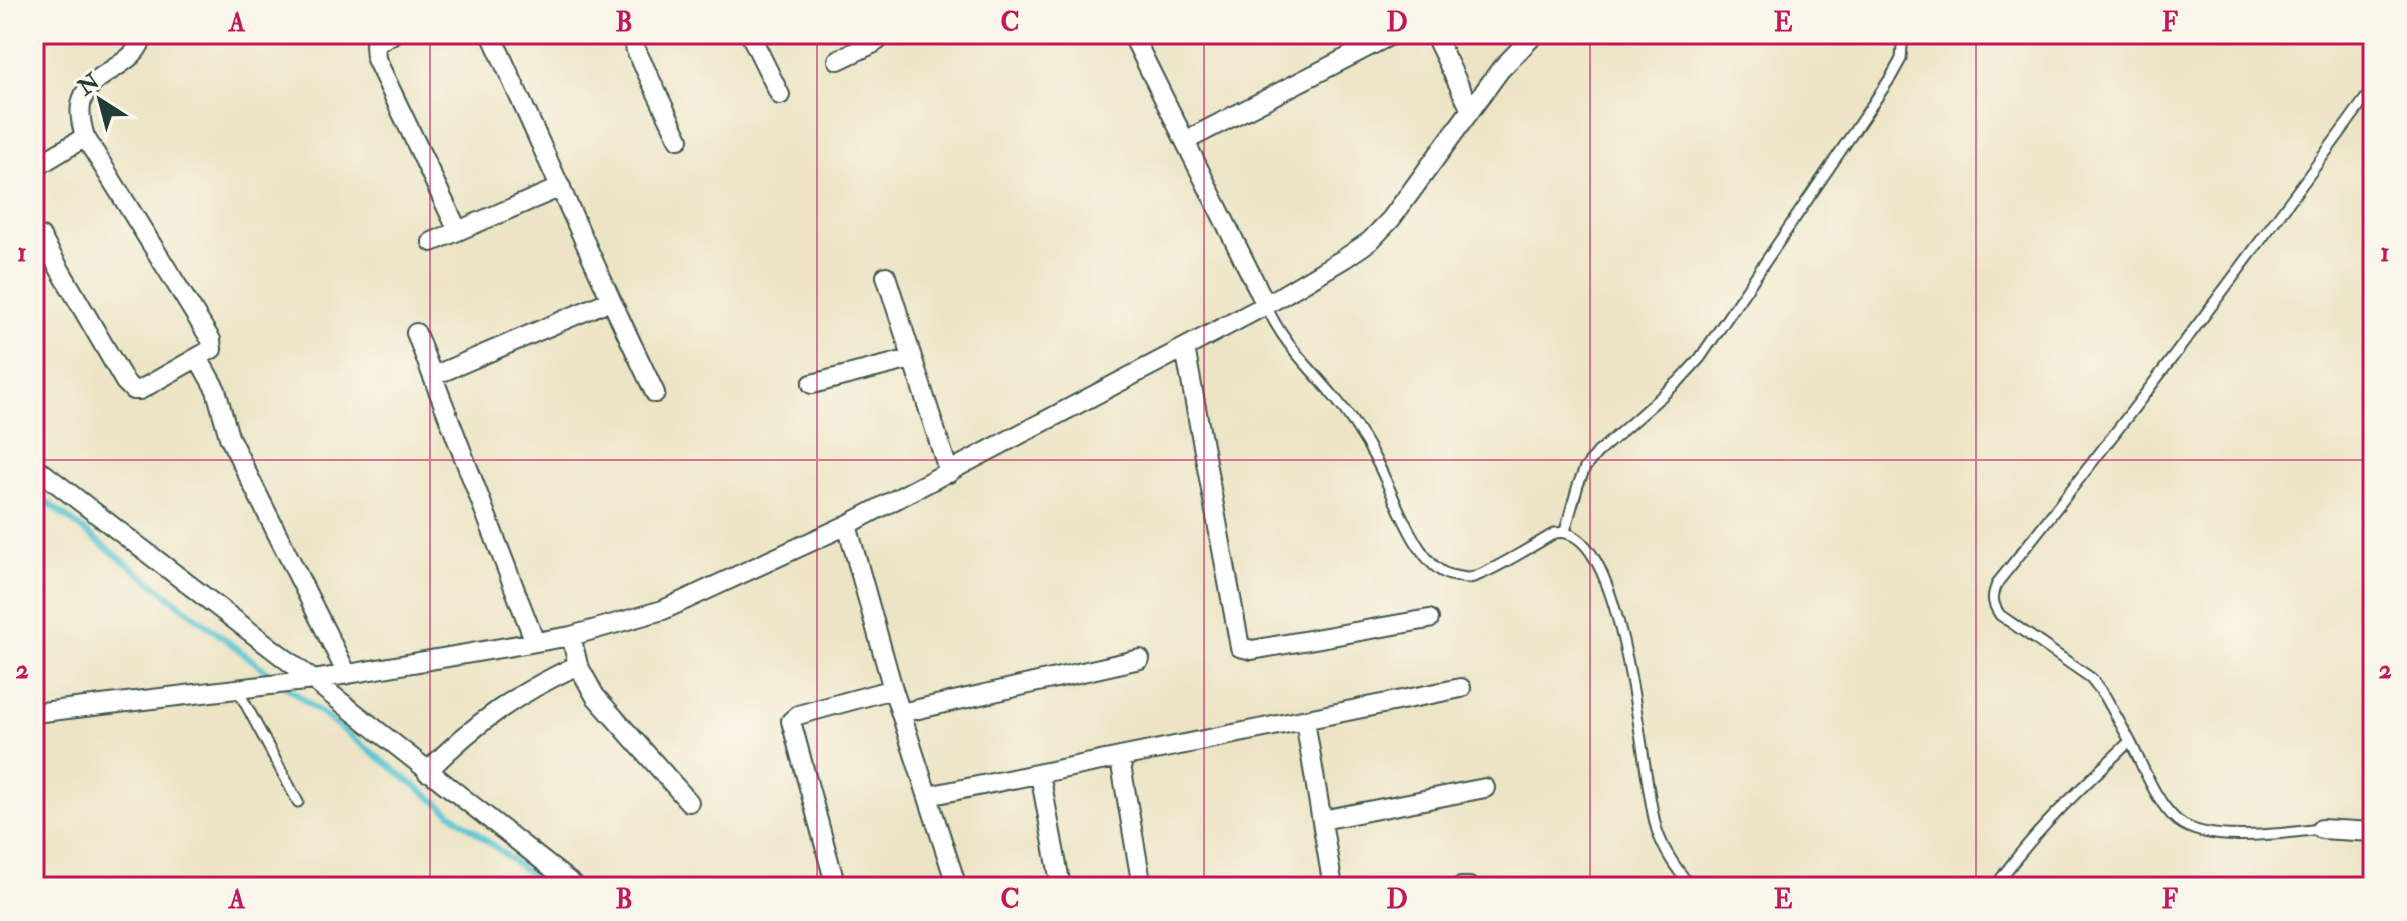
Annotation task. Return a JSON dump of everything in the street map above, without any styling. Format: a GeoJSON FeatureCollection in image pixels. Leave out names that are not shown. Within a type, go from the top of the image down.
{"type":"FeatureCollection","features":[{"type":"Feature","properties":{"kind":"street"},"geometry":{"type":"LineString","coordinates":[[41,237],[128,387],[140,390],[212,349],[211,340],[85,137],[80,116],[81,102],[88,87],[135,53],[143,34]]}},
{"type":"Feature","properties":{"kind":"street"},"geometry":{"type":"LineString","coordinates":[[393,34],[375,44],[373,51],[458,231]]}},
{"type":"Feature","properties":{"kind":"street"},"geometry":{"type":"LineString","coordinates":[[491,34],[655,393]]}},
{"type":"Feature","properties":{"kind":"street"},"geometry":{"type":"LineString","coordinates":[[634,34],[635,48],[679,139]]}},
{"type":"Feature","properties":{"kind":"street"},"geometry":{"type":"LineString","coordinates":[[750,34],[780,95]]}},
{"type":"Feature","properties":{"kind":"street"},"geometry":{"type":"LineString","coordinates":[[838,60],[874,43],[878,40],[878,34]]}},
{"type":"Feature","properties":{"kind":"street"},"geometry":{"type":"LineString","coordinates":[[1132,34],[1266,305]]}},
{"type":"Feature","properties":{"kind":"street"},"geometry":{"type":"LineString","coordinates":[[1185,141],[1393,34]]}},
{"type":"Feature","properties":{"kind":"street"},"geometry":{"type":"LineString","coordinates":[[1434,34],[1471,110]]}},
{"type":"Feature","properties":{"kind":"street"},"geometry":{"type":"LineString","coordinates":[[34,713],[308,681],[571,636],[663,610],[847,525],[949,473],[1266,305],[1370,241],[1391,219],[1500,70],[1535,34]]}},
{"type":"Feature","properties":{"kind":"street"},"geometry":{"type":"LineString","coordinates":[[34,168],[85,137]]}},
{"type":"Feature","properties":{"kind":"street"},"geometry":{"type":"LineString","coordinates":[[432,242],[561,187]]}},
{"type":"Feature","properties":{"kind":"street"},"geometry":{"type":"LineString","coordinates":[[886,276],[949,473]]}},
{"type":"Feature","properties":{"kind":"street"},"geometry":{"type":"LineString","coordinates":[[433,376],[611,300]]}},
{"type":"Feature","properties":{"kind":"street"},"geometry":{"type":"LineString","coordinates":[[416,333],[535,642]]}},
{"type":"Feature","properties":{"kind":"street"},"geometry":{"type":"LineString","coordinates":[[1185,348],[1240,647],[1252,650],[1429,619]]}},
{"type":"Feature","properties":{"kind":"street"},"geometry":{"type":"LineString","coordinates":[[198,358],[216,390],[229,437],[347,674]]}},
{"type":"Feature","properties":{"kind":"street"},"geometry":{"type":"LineString","coordinates":[[812,384],[911,359]]}},
{"type":"Feature","properties":{"kind":"street"},"geometry":{"type":"LineString","coordinates":[[34,466],[576,887]]}},
{"type":"Feature","properties":{"kind":"street"},"geometry":{"type":"LineString","coordinates":[[847,525],[893,689],[957,887]]}},
{"type":"Feature","properties":{"kind":"street"},"geometry":{"type":"LineString","coordinates":[[571,636],[578,665],[595,696],[689,802]]}},
{"type":"Feature","properties":{"kind":"street"},"geometry":{"type":"LineString","coordinates":[[901,713],[1140,659]]}},
{"type":"Feature","properties":{"kind":"street"},"geometry":{"type":"LineString","coordinates":[[427,772],[453,744],[504,704],[532,686],[578,665]]}},
{"type":"Feature","properties":{"kind":"street"},"geometry":{"type":"LineString","coordinates":[[928,796],[1461,688]]}},
{"type":"Feature","properties":{"kind":"street"},"geometry":{"type":"LineString","coordinates":[[836,887],[791,721],[798,715],[893,689]]}},
{"type":"Feature","properties":{"kind":"street"},"geometry":{"type":"LineString","coordinates":[[1305,721],[1333,887]]}},
{"type":"Feature","properties":{"kind":"street"},"geometry":{"type":"LineString","coordinates":[[1120,759],[1142,887]]}},
{"type":"Feature","properties":{"kind":"street"},"geometry":{"type":"LineString","coordinates":[[1040,774],[1061,887]]}},
{"type":"Feature","properties":{"kind":"street"},"geometry":{"type":"LineString","coordinates":[[1322,820],[1485,788]]}},
{"type":"Feature","properties":{"kind":"street"},"geometry":{"type":"LineString","coordinates":[[2321,829],[2373,832]]}},
{"type":"Feature","properties":{"kind":"street"},"geometry":{"type":"LineString","coordinates":[[1461,887],[1469,887]]}},
{"type":"Feature","properties":{"kind":"lane"},"geometry":{"type":"LineString","coordinates":[[1565,531],[1585,468],[1597,453],[1679,381],[1700,358],[1891,77],[1901,59],[1903,34]]}},
{"type":"Feature","properties":{"kind":"lane"},"geometry":{"type":"LineString","coordinates":[[2321,829],[2224,835],[2196,831],[2179,822],[2165,806],[2105,696],[2091,678],[2000,615],[1992,595],[1998,582],[2253,254],[2373,88]]}},
{"type":"Feature","properties":{"kind":"lane"},"geometry":{"type":"LineString","coordinates":[[1266,305],[1289,347],[1356,426],[1378,463],[1415,540],[1429,561],[1446,574],[1471,578],[1555,533],[1565,531],[1574,534],[1584,543],[1605,578],[1627,652],[1656,828],[1670,860],[1691,887]]}},
{"type":"Feature","properties":{"kind":"lane"},"geometry":{"type":"LineString","coordinates":[[246,690],[298,802]]}},
{"type":"Feature","properties":{"kind":"lane"},"geometry":{"type":"LineString","coordinates":[[1995,887],[2019,851],[2056,810],[2130,741]]}},
{"type":"Feature","properties":{"kind":"waterway"},"geometry":{"type":"LineString","coordinates":[[34,492],[278,680]]}},
{"type":"Feature","properties":{"kind":"waterway"},"geometry":{"type":"LineString","coordinates":[[287,687],[547,887]]}}]}
